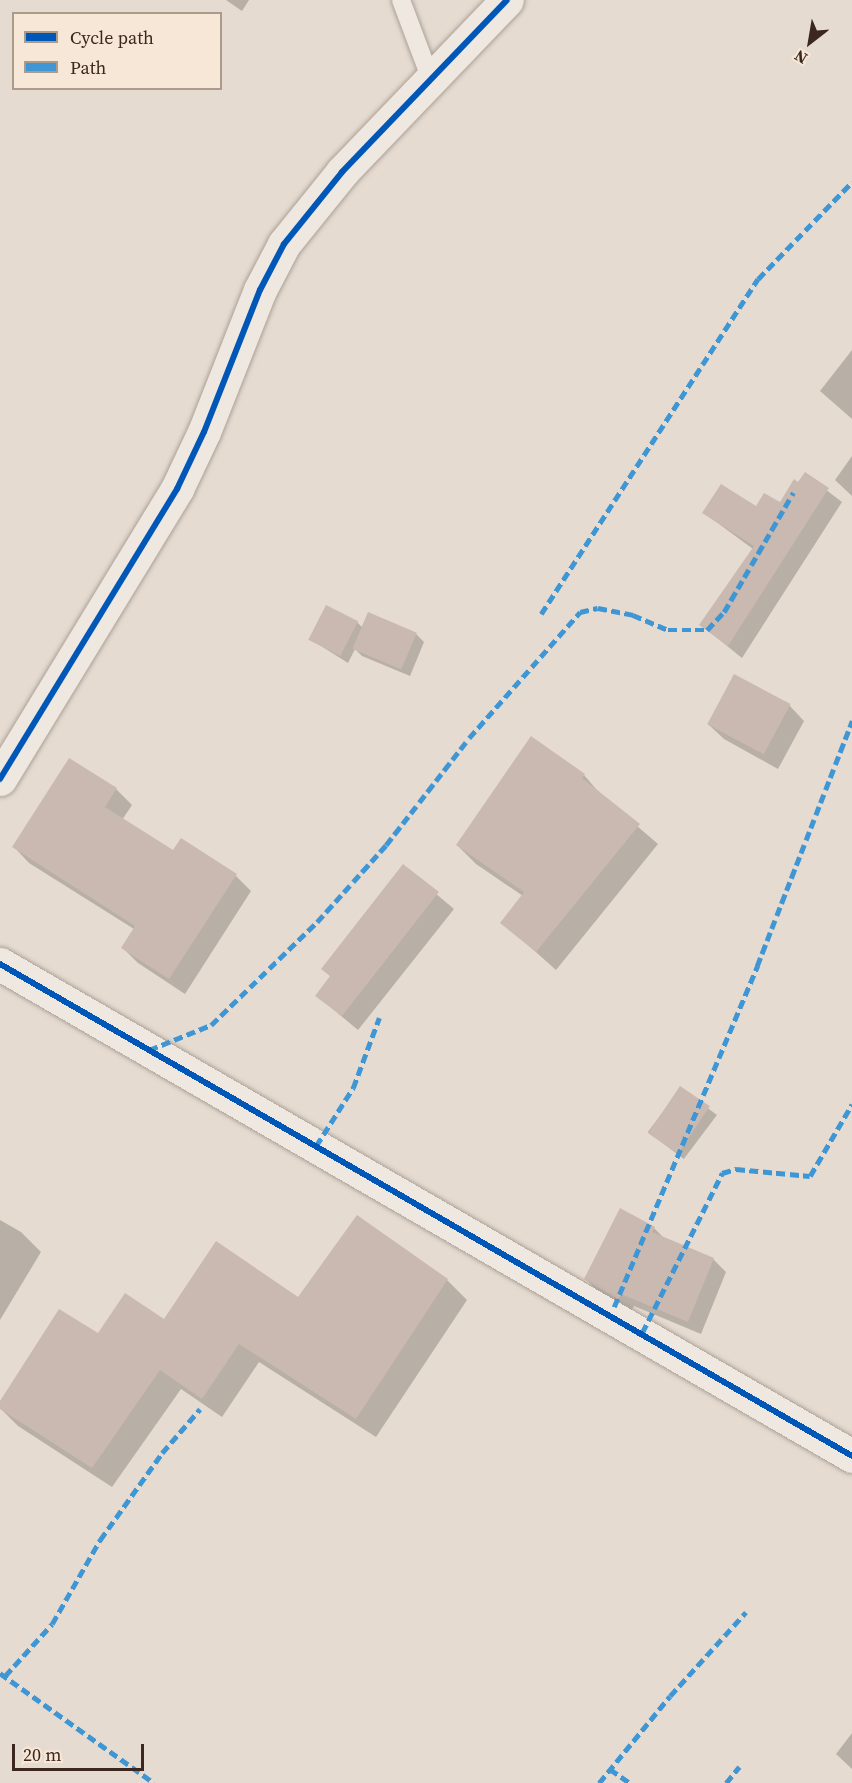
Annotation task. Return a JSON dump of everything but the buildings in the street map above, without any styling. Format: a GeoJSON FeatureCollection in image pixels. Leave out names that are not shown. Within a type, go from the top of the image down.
{"type":"FeatureCollection","features":[{"type":"Feature","properties":{"kind":"street"},"geometry":{"type":"LineString","coordinates":[[0,780],[177,489],[204,432],[260,290],[284,244],[342,172],[507,0]]}},
{"type":"Feature","properties":{"kind":"street"},"geometry":{"type":"LineString","coordinates":[[0,964],[852,1456]]}},
{"type":"Feature","properties":{"kind":"lane"},"geometry":{"type":"LineString","coordinates":[[401,0],[431,80]]}},
{"type":"Feature","properties":{"kind":"marked path"},"geometry":{"type":"LineString","coordinates":[[541,614],[758,279],[852,182]]}},
{"type":"Feature","properties":{"kind":"marked path"},"geometry":{"type":"LineString","coordinates":[[149,1050],[211,1025],[317,922],[386,845],[469,738],[580,612],[598,608],[633,615],[668,630],[707,630],[724,612],[793,493]]}},
{"type":"Feature","properties":{"kind":"marked path"},"geometry":{"type":"LineString","coordinates":[[614,1307],[757,966],[852,721]]}},
{"type":"Feature","properties":{"kind":"marked path"},"geometry":{"type":"LineString","coordinates":[[316,1146],[353,1088],[379,1018]]}},
{"type":"Feature","properties":{"kind":"marked path"},"geometry":{"type":"LineString","coordinates":[[642,1333],[722,1173],[736,1169],[810,1176],[852,1104]]}},
{"type":"Feature","properties":{"kind":"marked path"},"geometry":{"type":"LineString","coordinates":[[5,1676],[52,1624],[100,1540],[162,1453],[200,1409]]}},
{"type":"Feature","properties":{"kind":"marked path"},"geometry":{"type":"LineString","coordinates":[[599,1783],[670,1696],[746,1612]]}},
{"type":"Feature","properties":{"kind":"marked path"},"geometry":{"type":"LineString","coordinates":[[0,1673],[154,1783]]}},
{"type":"Feature","properties":{"kind":"marked path"},"geometry":{"type":"LineString","coordinates":[[726,1783],[739,1767]]}},
{"type":"Feature","properties":{"kind":"marked path"},"geometry":{"type":"LineString","coordinates":[[610,1769],[630,1783]]}},
{"type":"Feature","properties":{"kind":"cycle path"},"geometry":{"type":"LineString","coordinates":[[0,779],[177,489],[204,432],[260,290],[284,244],[342,172],[507,0]]}},
{"type":"Feature","properties":{"kind":"cycle path"},"geometry":{"type":"LineString","coordinates":[[0,964],[852,1456]]}}]}
